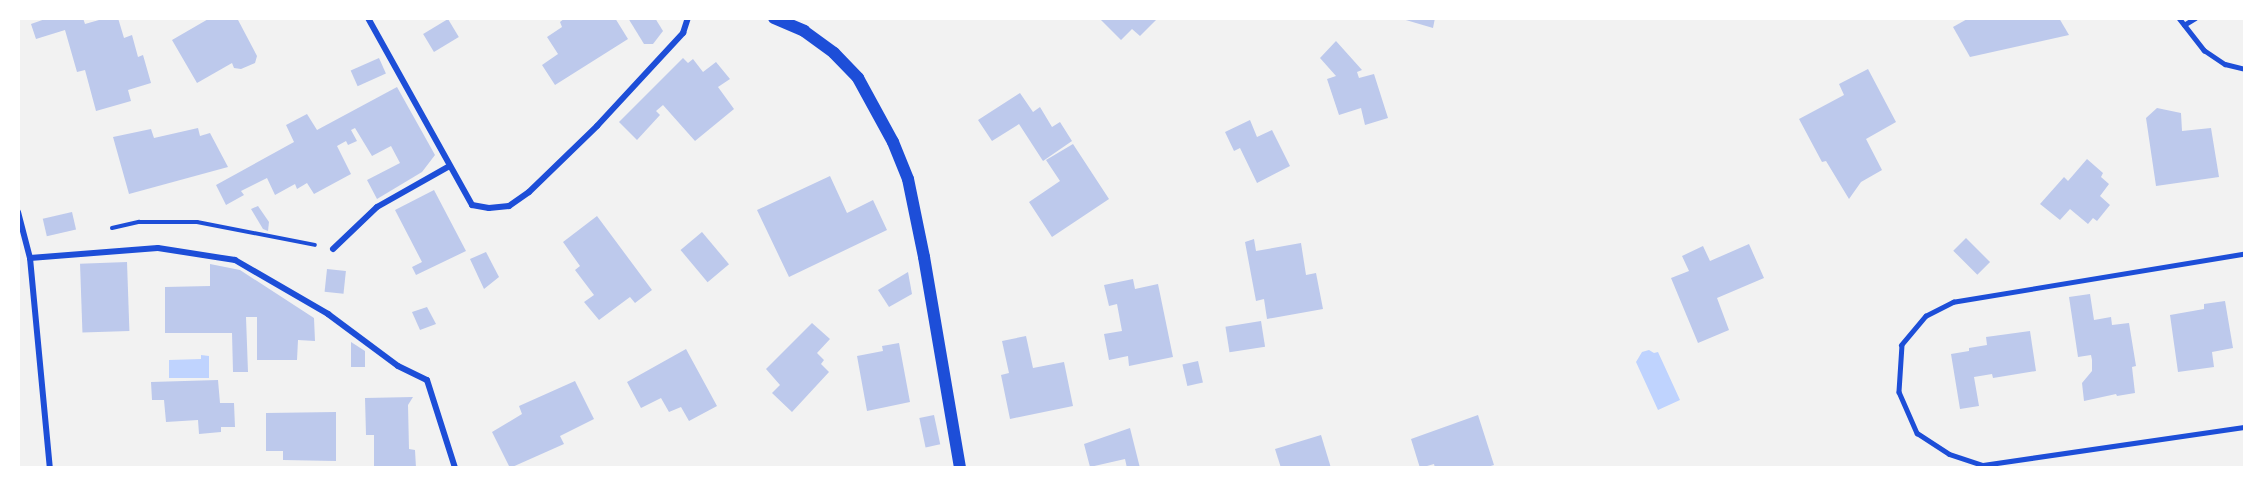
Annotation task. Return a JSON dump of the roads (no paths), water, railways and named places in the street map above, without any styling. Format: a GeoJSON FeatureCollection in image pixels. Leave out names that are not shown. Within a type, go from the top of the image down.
{"type":"FeatureCollection","features":[{"type":"Feature","properties":{"kind":"main road"},"geometry":{"type":"LineString","coordinates":[[774,18],[804,31],[834,53],[858,78],[893,142],[908,179],[924,257],[960,468]]}},
{"type":"Feature","properties":{"kind":"street"},"geometry":{"type":"LineString","coordinates":[[368,18],[472,206],[489,208],[509,206],[529,192],[597,126],[683,33],[688,18]]}},
{"type":"Feature","properties":{"kind":"street"},"geometry":{"type":"LineString","coordinates":[[333,249],[378,207],[448,166]]}},
{"type":"Feature","properties":{"kind":"street"},"geometry":{"type":"LineString","coordinates":[[18,212],[30,258],[50,468]]}},
{"type":"Feature","properties":{"kind":"street"},"geometry":{"type":"LineString","coordinates":[[30,258],[158,248],[235,260],[328,314],[398,366],[427,380],[455,468]]}},
{"type":"Feature","properties":{"kind":"lane"},"geometry":{"type":"LineString","coordinates":[[2179,18],[2204,50],[2225,64],[2245,69]]}},
{"type":"Feature","properties":{"kind":"lane"},"geometry":{"type":"LineString","coordinates":[[2184,25],[2195,18]]}},
{"type":"Feature","properties":{"kind":"lane"},"geometry":{"type":"LineString","coordinates":[[2245,254],[1954,302],[1926,316],[1902,345],[1899,392],[1917,433],[1949,454],[1983,465],[2245,427]]}},
{"type":"Feature","properties":{"kind":"water"},"geometry":{"type":"Polygon","coordinates":[[[1649,350],[1654,353],[1658,352],[1680,400],[1658,410],[1636,362],[1642,352],[1649,350]]]}},
{"type":"Feature","properties":{"kind":"water"},"geometry":{"type":"Polygon","coordinates":[[[201,355],[209,356],[209,378],[169,378],[169,360],[201,359],[201,355]]]}}]}
